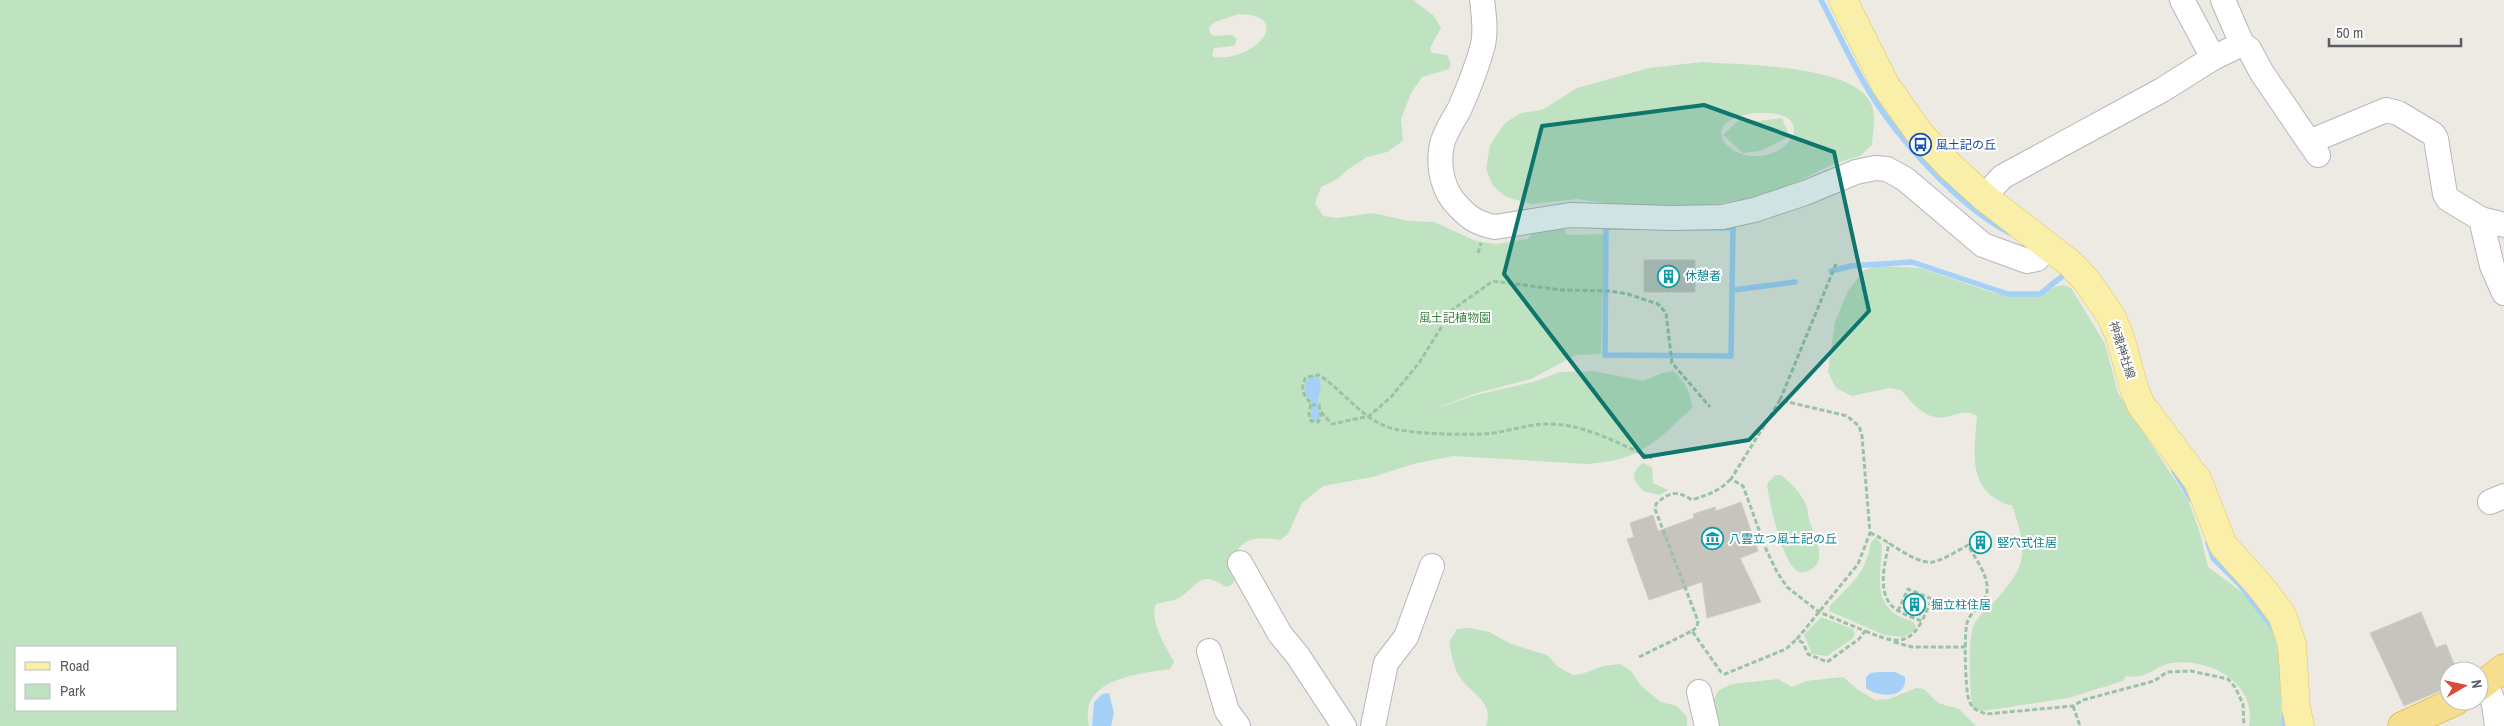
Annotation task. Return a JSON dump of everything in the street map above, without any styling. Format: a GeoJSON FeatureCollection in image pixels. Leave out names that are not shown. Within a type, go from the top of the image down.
{"type":"FeatureCollection","features":[{"type":"Feature","properties":{"kind":"highway"},"geometry":{"type":"LineString","coordinates":[[2402,726],[2439,709]]}},
{"type":"Feature","properties":{"kind":"main road","name":"神魂神社線"},"geometry":{"type":"LineString","coordinates":[[1843,0],[1862,41],[1891,94],[1926,140],[1950,166],[1984,197],[2049,246],[2086,280],[2111,316],[2120,337],[2134,388],[2141,405],[2198,482],[2223,545],[2266,593],[2282,615],[2292,644],[2296,708],[2300,726]]}},
{"type":"Feature","properties":{"kind":"street"},"geometry":{"type":"LineString","coordinates":[[1482,0],[1485,20],[1483,44],[1469,86],[1442,143],[1440,166],[1445,188],[1451,200],[1471,219],[1482,225],[1494,227],[1570,215],[1672,218],[1722,217],[1754,210],[1805,193],[1856,172],[1875,168],[1887,169],[1905,179],[1983,245],[2026,261],[2037,259],[2049,246]]}},
{"type":"Feature","properties":{"kind":"street"},"geometry":{"type":"LineString","coordinates":[[2182,0],[2213,58]]}},
{"type":"Feature","properties":{"kind":"street"},"geometry":{"type":"LineString","coordinates":[[2223,0],[2242,44],[2249,49],[2262,73],[2314,149],[2386,110],[2392,110],[2433,134],[2436,139],[2445,194],[2448,200],[2481,218],[2504,225]]}},
{"type":"Feature","properties":{"kind":"street"},"geometry":{"type":"LineString","coordinates":[[1984,197],[2002,177],[2162,90],[2213,58],[2242,44]]}},
{"type":"Feature","properties":{"kind":"street"},"geometry":{"type":"LineString","coordinates":[[2481,218],[2492,266],[2504,293]]}},
{"type":"Feature","properties":{"kind":"street"},"geometry":{"type":"LineString","coordinates":[[1240,564],[1280,634],[1298,656],[1344,726]]}},
{"type":"Feature","properties":{"kind":"street"},"geometry":{"type":"LineString","coordinates":[[1373,726],[1386,663],[1406,638],[1432,566]]}},
{"type":"Feature","properties":{"kind":"street"},"geometry":{"type":"LineString","coordinates":[[1209,651],[1227,711],[1238,726]]}},
{"type":"Feature","properties":{"kind":"street"},"geometry":{"type":"LineString","coordinates":[[2490,679],[2497,726]]}},
{"type":"Feature","properties":{"kind":"street"},"geometry":{"type":"LineString","coordinates":[[1699,692],[1707,726]]}},
{"type":"Feature","properties":{"kind":"path"},"geometry":{"type":"LineString","coordinates":[[1639,657],[1692,631],[1698,621],[1656,509],[1656,504],[1662,498],[1676,492],[1683,493],[1692,500],[1708,495],[1720,490],[1731,479],[1780,400],[1836,264]]}},
{"type":"Feature","properties":{"kind":"path"},"geometry":{"type":"LineString","coordinates":[[1652,458],[1572,426],[1547,424],[1483,434],[1400,432],[1384,426],[1369,416],[1319,375],[1306,377],[1303,382],[1304,397],[1311,405],[1319,405],[1321,412],[1332,424],[1369,416],[1390,397],[1419,363],[1452,310],[1493,281],[1562,290],[1610,291],[1628,294],[1663,308],[1666,313],[1671,360],[1710,407]]}},
{"type":"Feature","properties":{"kind":"path"},"geometry":{"type":"LineString","coordinates":[[1692,631],[1721,672],[1725,674],[1786,649],[1797,639],[1858,564],[1870,533],[1862,436],[1859,426],[1847,416],[1780,400]]}},
{"type":"Feature","properties":{"kind":"path"},"geometry":{"type":"LineString","coordinates":[[1311,405],[1309,414],[1311,421],[1318,422],[1321,412]]}},
{"type":"Feature","properties":{"kind":"path"},"geometry":{"type":"LineString","coordinates":[[1731,479],[1743,486],[1777,572],[1787,587],[1819,612],[1894,642],[1912,647],[1966,647]]}},
{"type":"Feature","properties":{"kind":"path"},"geometry":{"type":"LineString","coordinates":[[1870,533],[1882,537],[1889,543],[1920,560],[1931,562],[1946,557],[1968,545],[1983,573],[1988,588],[1987,595],[1966,624],[1968,700],[1975,710],[1986,714],[2073,706],[2083,700],[2154,681],[2167,672],[2191,671],[2228,679],[2235,687],[2243,704],[2244,726]]}},
{"type":"Feature","properties":{"kind":"path"},"geometry":{"type":"LineString","coordinates":[[1889,543],[1885,562],[1884,589],[1890,603],[1898,611],[1922,621]]}},
{"type":"Feature","properties":{"kind":"path"},"geometry":{"type":"LineString","coordinates":[[1894,642],[1911,636],[1916,632],[1932,599],[1908,588],[1898,611]]}},
{"type":"Feature","properties":{"kind":"path"},"geometry":{"type":"LineString","coordinates":[[1797,639],[1803,643],[1808,654],[1827,662],[1859,639],[1865,631]]}},
{"type":"Feature","properties":{"kind":"path"},"geometry":{"type":"LineString","coordinates":[[2073,706],[2080,726]]}},
{"type":"Feature","properties":{"kind":"highlighted area"},"geometry":{"type":"Polygon","coordinates":[[[1704,105],[1834,152],[1869,311],[1749,440],[1644,457],[1504,274],[1542,126],[1704,105]]]}},
{"type":"Feature","properties":{"kind":"green space","name":"風土記植物園"},"geometry":{"type":"Polygon","coordinates":[[[0,0],[1413,0],[1434,16],[1441,28],[1430,48],[1432,53],[1447,55],[1451,64],[1449,69],[1422,77],[1411,93],[1401,119],[1403,141],[1387,152],[1367,157],[1347,170],[1339,178],[1321,187],[1315,203],[1323,216],[1337,218],[1373,213],[1408,221],[1434,222],[1476,241],[1496,244],[1528,239],[1535,232],[1549,228],[1564,228],[1567,235],[1604,234],[1601,354],[1576,355],[1531,379],[1477,393],[1428,411],[1476,395],[1533,382],[1560,372],[1593,371],[1643,381],[1673,371],[1689,392],[1692,408],[1645,448],[1621,459],[1587,464],[1453,456],[1417,463],[1372,477],[1323,486],[1302,503],[1288,534],[1280,540],[1261,538],[1242,544],[1236,556],[1233,584],[1226,587],[1210,579],[1204,579],[1179,598],[1156,604],[1154,611],[1157,626],[1174,662],[1170,669],[1127,677],[1101,689],[1092,698],[1088,710],[1089,726],[0,726],[0,0]],[[1239,14],[1215,22],[1209,27],[1210,33],[1214,36],[1232,35],[1237,39],[1234,46],[1214,48],[1212,54],[1214,57],[1229,57],[1243,53],[1255,46],[1263,38],[1267,29],[1264,22],[1256,16],[1239,14]]]}},
{"type":"Feature","properties":{"kind":"green space"},"geometry":{"type":"Polygon","coordinates":[[[1703,62],[1742,64],[1817,73],[1840,80],[1857,88],[1869,100],[1874,116],[1872,145],[1860,156],[1833,164],[1797,182],[1756,197],[1693,208],[1619,205],[1577,199],[1532,204],[1506,197],[1493,186],[1486,169],[1490,145],[1505,123],[1521,113],[1542,110],[1577,88],[1649,68],[1703,62]],[[1756,113],[1735,118],[1724,126],[1722,135],[1726,144],[1736,152],[1750,156],[1766,155],[1787,144],[1794,132],[1789,119],[1785,116],[1756,113]]]}},
{"type":"Feature","properties":{"kind":"green space"},"geometry":{"type":"Polygon","coordinates":[[[1782,118],[1788,132],[1785,139],[1760,151],[1743,153],[1723,135],[1740,119],[1760,121],[1782,118]]]}},
{"type":"Feature","properties":{"kind":"green space"},"geometry":{"type":"Polygon","coordinates":[[[1877,266],[1920,268],[1994,293],[2041,296],[2054,287],[2063,285],[2071,288],[2105,344],[2118,393],[2188,500],[2200,533],[2208,567],[2246,596],[2270,624],[2279,657],[2281,726],[2249,726],[2250,711],[2246,697],[2238,686],[2228,676],[2215,669],[2187,663],[2172,663],[2140,676],[2126,676],[2123,681],[2068,698],[1982,711],[1973,708],[1970,666],[1972,631],[1978,619],[2005,589],[2019,568],[2022,558],[2021,535],[2012,505],[2002,502],[1988,493],[1981,484],[1977,474],[1975,451],[1977,416],[1966,412],[1941,418],[1935,417],[1925,413],[1916,406],[1901,390],[1890,388],[1852,396],[1836,388],[1828,372],[1835,322],[1848,291],[1864,270],[1877,266]]]}},
{"type":"Feature","properties":{"kind":"green space"},"geometry":{"type":"Polygon","coordinates":[[[1642,463],[1652,467],[1653,483],[1668,490],[1660,495],[1643,491],[1635,481],[1634,473],[1642,463]]]}},
{"type":"Feature","properties":{"kind":"green space"},"geometry":{"type":"Polygon","coordinates":[[[1775,475],[1781,475],[1788,481],[1799,492],[1806,505],[1819,549],[1818,562],[1808,571],[1797,571],[1791,565],[1781,544],[1773,517],[1767,484],[1775,475]]]}},
{"type":"Feature","properties":{"kind":"green space"},"geometry":{"type":"Polygon","coordinates":[[[1876,538],[1882,544],[1880,582],[1883,599],[1895,614],[1915,624],[1916,630],[1903,637],[1884,635],[1829,611],[1830,606],[1851,584],[1861,570],[1869,553],[1871,542],[1876,538]]]}},
{"type":"Feature","properties":{"kind":"green space"},"geometry":{"type":"Polygon","coordinates":[[[1821,617],[1853,629],[1855,634],[1852,639],[1827,656],[1812,654],[1804,635],[1821,617]]]}},
{"type":"Feature","properties":{"kind":"green space"},"geometry":{"type":"Polygon","coordinates":[[[1469,628],[1489,632],[1511,644],[1547,655],[1558,667],[1573,675],[1582,674],[1603,666],[1620,664],[1631,671],[1642,687],[1661,702],[1677,706],[1687,717],[1687,726],[1486,726],[1488,718],[1485,705],[1459,676],[1453,662],[1449,642],[1457,629],[1469,628]]]}},
{"type":"Feature","properties":{"kind":"green space"},"geometry":{"type":"Polygon","coordinates":[[[1843,677],[1858,690],[1875,700],[1889,699],[1916,688],[1924,689],[1938,703],[1959,709],[1976,726],[1715,726],[1712,703],[1719,690],[1732,684],[1778,679],[1792,687],[1806,681],[1843,677]]]}},
{"type":"Feature","properties":{"kind":"water"},"geometry":{"type":"Polygon","coordinates":[[[1313,376],[1319,378],[1321,386],[1317,406],[1320,416],[1316,421],[1311,420],[1312,402],[1306,396],[1305,382],[1313,376]]]}},
{"type":"Feature","properties":{"kind":"water"},"geometry":{"type":"Polygon","coordinates":[[[1895,672],[1905,677],[1905,684],[1902,689],[1897,693],[1885,695],[1866,688],[1866,677],[1870,673],[1895,672]]]}},
{"type":"Feature","properties":{"kind":"water"},"geometry":{"type":"Polygon","coordinates":[[[1109,693],[1114,713],[1111,726],[1092,726],[1094,702],[1102,694],[1109,693]]]}},
{"type":"Feature","properties":{"kind":"building","name":"休憩者"},"geometry":{"type":"Polygon","coordinates":[[[1644,260],[1695,260],[1695,292],[1644,292],[1644,260]]]}},
{"type":"Feature","properties":{"kind":"building","name":"八雲立つ風土記の丘"},"geometry":{"type":"Polygon","coordinates":[[[1741,502],[1758,551],[1740,558],[1761,602],[1707,618],[1702,582],[1649,600],[1627,539],[1634,537],[1630,523],[1653,515],[1658,531],[1694,518],[1693,514],[1715,507],[1716,511],[1741,502]]]}},
{"type":"Feature","properties":{"kind":"building","name":"竪穴式住居"},"geometry":{"type":"Polygon","coordinates":[[[1988,534],[1992,547],[1975,553],[1971,539],[1988,534]]]}},
{"type":"Feature","properties":{"kind":"building","name":"掘立柱住居"},"geometry":{"type":"Polygon","coordinates":[[[1909,594],[1926,601],[1920,616],[1903,608],[1909,594]]]}},
{"type":"Feature","properties":{"kind":"building"},"geometry":{"type":"Polygon","coordinates":[[[2421,612],[2436,648],[2446,644],[2453,661],[2439,661],[2439,691],[2404,706],[2370,633],[2421,612]]]}},
{"type":"Feature","properties":{"kind":"waterway"},"geometry":{"type":"LineString","coordinates":[[1821,0],[1862,80],[1896,130],[1951,190],[1991,222],[2010,233]]}},
{"type":"Feature","properties":{"kind":"waterway"},"geometry":{"type":"LineString","coordinates":[[1606,227],[1733,228],[1731,356],[1605,355],[1606,227]]}},
{"type":"Feature","properties":{"kind":"waterway"},"geometry":{"type":"LineString","coordinates":[[1831,271],[1851,266],[1912,262],[2008,294],[2040,294],[2065,274]]}},
{"type":"Feature","properties":{"kind":"waterway"},"geometry":{"type":"LineString","coordinates":[[1733,290],[1795,282]]}},
{"type":"Feature","properties":{"kind":"waterway"},"geometry":{"type":"LineString","coordinates":[[2174,471],[2191,499]]}},
{"type":"Feature","properties":{"kind":"waterway"},"geometry":{"type":"LineString","coordinates":[[2208,543],[2213,558],[2240,585],[2273,628]]}},
{"type":"Feature","properties":{"kind":"waterway"},"geometry":{"type":"LineString","coordinates":[[2284,713],[2284,726]]}},
{"type":"Feature","properties":{"kind":"place","name":"風土記の丘"},"geometry":{"type":"Point","coordinates":[1920,145]}},
{"type":"Feature","properties":{"kind":"place","name":"休憩者"},"geometry":{"type":"Point","coordinates":[1669,276]}},
{"type":"Feature","properties":{"kind":"place","name":"八雲立つ風土記の丘"},"geometry":{"type":"Point","coordinates":[1713,539]}},
{"type":"Feature","properties":{"kind":"place","name":"竪穴式住居"},"geometry":{"type":"Point","coordinates":[1981,543]}},
{"type":"Feature","properties":{"kind":"place","name":"掘立柱住居"},"geometry":{"type":"Point","coordinates":[1915,605]}}]}
